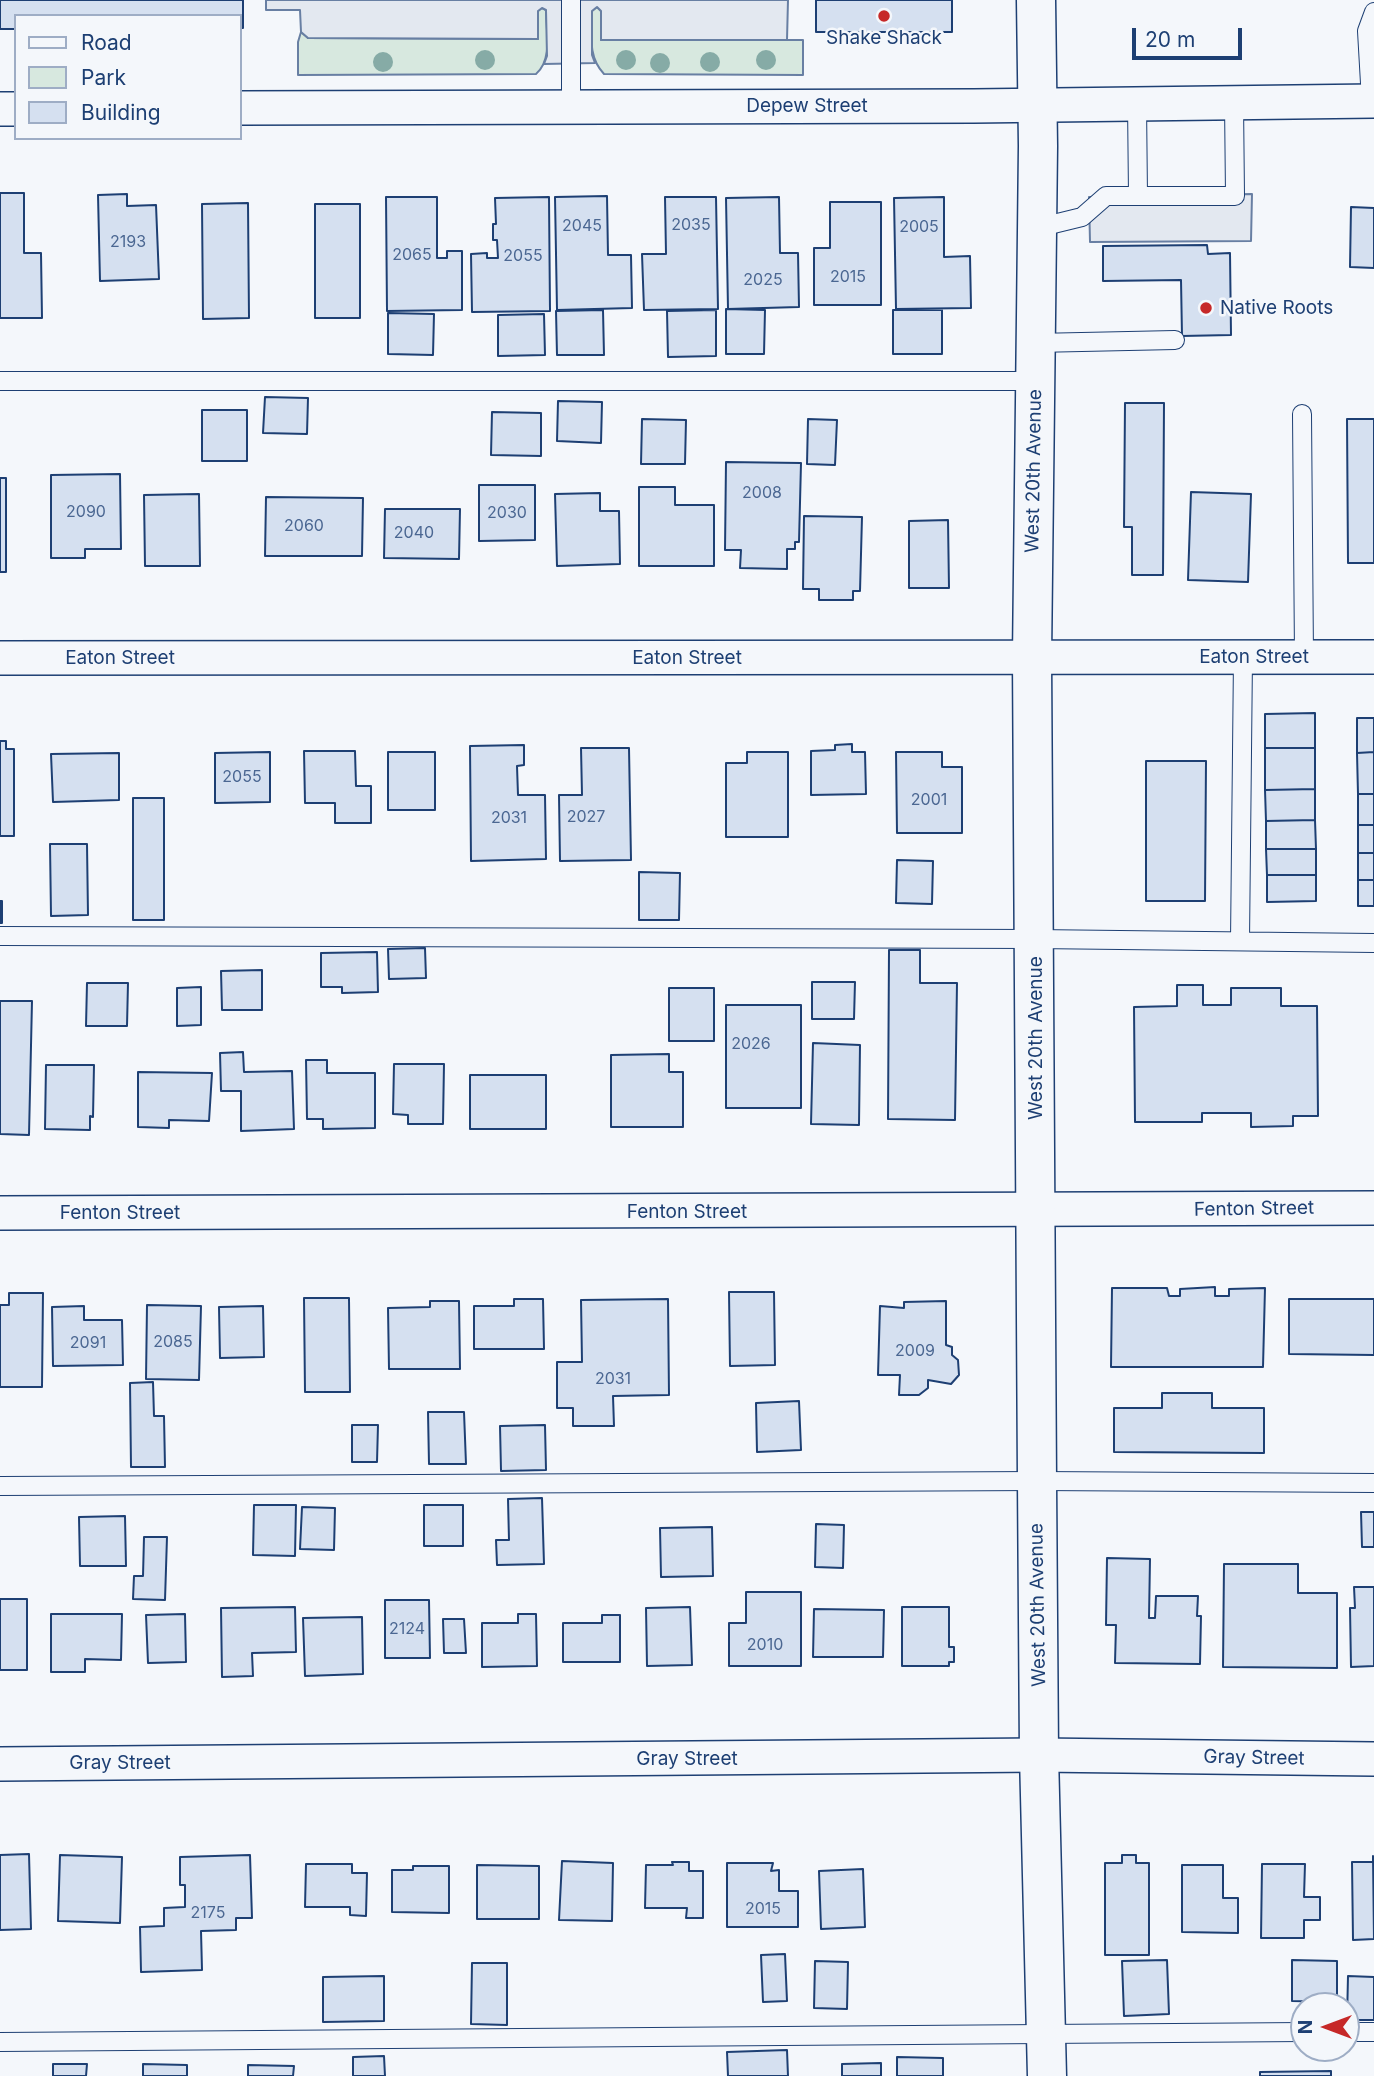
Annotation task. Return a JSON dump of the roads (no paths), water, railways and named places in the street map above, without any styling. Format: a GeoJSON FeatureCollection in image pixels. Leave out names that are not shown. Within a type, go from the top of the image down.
{"type":"FeatureCollection","features":[{"type":"Feature","properties":{"kind":"street","name":"West 20th Avenue"},"geometry":{"type":"LineString","coordinates":[[1036,0],[1038,104],[1032,657],[1039,1755],[1047,2076]]}},
{"type":"Feature","properties":{"kind":"street","name":"Depew Street"},"geometry":{"type":"LineString","coordinates":[[242,108],[1372,101]]}},
{"type":"Feature","properties":{"kind":"street","name":"Eaton Street"},"geometry":{"type":"LineString","coordinates":[[0,658],[1374,657]]}},
{"type":"Feature","properties":{"kind":"street","name":"Fenton Street"},"geometry":{"type":"LineString","coordinates":[[0,1213],[1374,1208]]}},
{"type":"Feature","properties":{"kind":"street","name":"Gray Street"},"geometry":{"type":"LineString","coordinates":[[0,1764],[1039,1755],[1374,1759]]}},
{"type":"Feature","properties":{"kind":"lane"},"geometry":{"type":"LineString","coordinates":[[571,0],[572,107]]}},
{"type":"Feature","properties":{"kind":"lane"},"geometry":{"type":"LineString","coordinates":[[1372,101],[1367,30],[1374,12]]}},
{"type":"Feature","properties":{"kind":"lane"},"geometry":{"type":"LineString","coordinates":[[1037,228],[1082,217],[1106,196],[1235,196],[1234,102]]}},
{"type":"Feature","properties":{"kind":"lane"},"geometry":{"type":"LineString","coordinates":[[1137,103],[1138,196]]}},
{"type":"Feature","properties":{"kind":"lane"},"geometry":{"type":"LineString","coordinates":[[1035,342],[1175,340]]}},
{"type":"Feature","properties":{"kind":"lane"},"geometry":{"type":"LineString","coordinates":[[0,381],[1035,381]]}},
{"type":"Feature","properties":{"kind":"lane"},"geometry":{"type":"LineString","coordinates":[[1302,414],[1304,657]]}},
{"type":"Feature","properties":{"kind":"lane"},"geometry":{"type":"LineString","coordinates":[[1240,941],[1243,657]]}},
{"type":"Feature","properties":{"kind":"lane"},"geometry":{"type":"LineString","coordinates":[[0,936],[1035,939],[1374,943]]}},
{"type":"Feature","properties":{"kind":"lane"},"geometry":{"type":"LineString","coordinates":[[0,1486],[1037,1481],[1374,1483]]}},
{"type":"Feature","properties":{"kind":"lane"},"geometry":{"type":"LineString","coordinates":[[0,2042],[1290,2032]]}},
{"type":"Feature","properties":{"kind":"place","name":"Shake Shack"},"geometry":{"type":"Point","coordinates":[884,16]}},
{"type":"Feature","properties":{"kind":"place","name":"Native Roots"},"geometry":{"type":"Point","coordinates":[1206,308]}}]}
